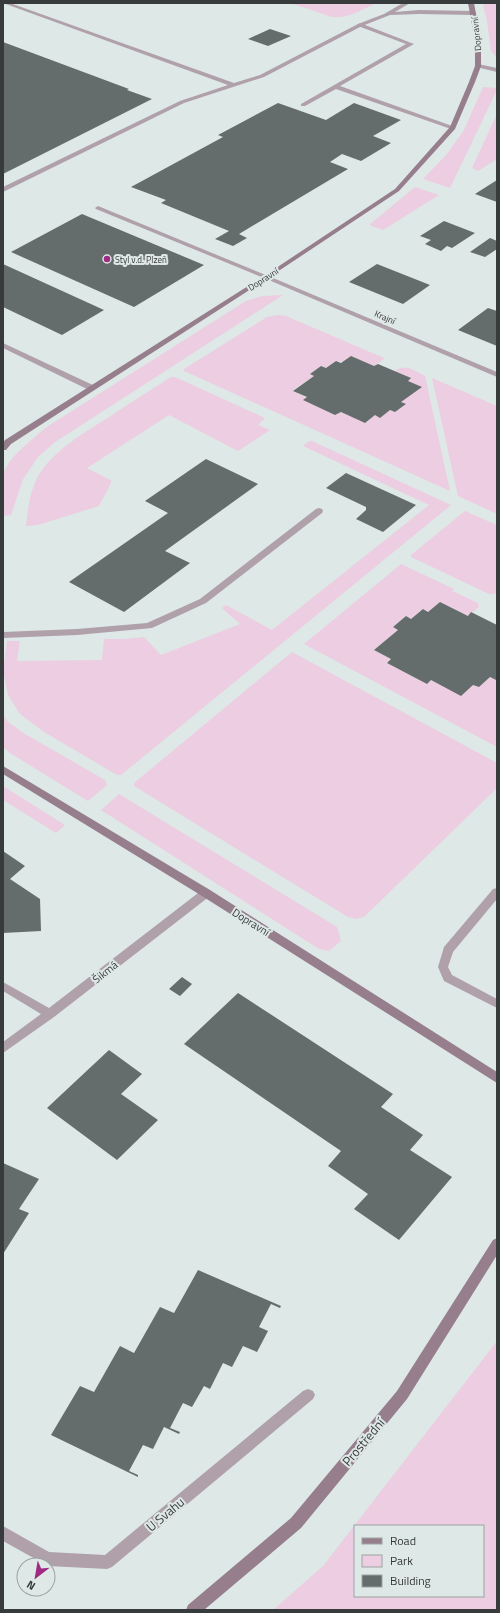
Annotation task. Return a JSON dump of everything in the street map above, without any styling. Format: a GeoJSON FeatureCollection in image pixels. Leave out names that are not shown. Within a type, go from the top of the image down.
{"type":"FeatureCollection","features":[{"type":"Feature","properties":{"kind":"street"},"geometry":{"type":"LineString","coordinates":[[5,3],[234,85]]}},
{"type":"Feature","properties":{"kind":"street"},"geometry":{"type":"LineString","coordinates":[[3,190],[182,102],[262,76],[360,25],[386,15],[407,3]]}},
{"type":"Feature","properties":{"kind":"street","name":"Dopravní"},"geometry":{"type":"LineString","coordinates":[[3,448],[8,442],[266,277],[397,190],[453,128],[478,66],[478,41],[471,3]]}},
{"type":"Feature","properties":{"kind":"street"},"geometry":{"type":"LineString","coordinates":[[386,15],[419,12],[473,13]]}},
{"type":"Feature","properties":{"kind":"street"},"geometry":{"type":"LineString","coordinates":[[303,105],[411,44],[360,25]]}},
{"type":"Feature","properties":{"kind":"street","name":"Dopravní"},"geometry":{"type":"LineString","coordinates":[[478,66],[497,70]]}},
{"type":"Feature","properties":{"kind":"street"},"geometry":{"type":"LineString","coordinates":[[336,87],[453,128]]}},
{"type":"Feature","properties":{"kind":"street","name":"Krajní"},"geometry":{"type":"LineString","coordinates":[[98,208],[266,277],[497,375]]}},
{"type":"Feature","properties":{"kind":"street"},"geometry":{"type":"LineString","coordinates":[[3,344],[92,388]]}},
{"type":"Feature","properties":{"kind":"street"},"geometry":{"type":"LineString","coordinates":[[3,635],[77,632],[149,626],[203,602],[319,511]]}},
{"type":"Feature","properties":{"kind":"street","name":"Dopravní"},"geometry":{"type":"LineString","coordinates":[[3,769],[206,893],[497,1078]]}},
{"type":"Feature","properties":{"kind":"street"},"geometry":{"type":"LineString","coordinates":[[497,892],[448,950],[443,967],[448,978],[497,1004]]}},
{"type":"Feature","properties":{"kind":"street","name":"Šikmá"},"geometry":{"type":"LineString","coordinates":[[3,1048],[50,1014],[206,893]]}},
{"type":"Feature","properties":{"kind":"street"},"geometry":{"type":"LineString","coordinates":[[3,986],[50,1014]]}},
{"type":"Feature","properties":{"kind":"street","name":"Prostřední"},"geometry":{"type":"LineString","coordinates":[[193,1610],[296,1523],[402,1395],[497,1244]]}},
{"type":"Feature","properties":{"kind":"street","name":"U Svahu"},"geometry":{"type":"LineString","coordinates":[[3,1533],[47,1559],[107,1562],[308,1395]]}},
{"type":"Feature","properties":{"kind":"green space"},"geometry":{"type":"Polygon","coordinates":[[[290,3],[376,3],[344,17],[332,17],[290,3]]]}},
{"type":"Feature","properties":{"kind":"green space"},"geometry":{"type":"Polygon","coordinates":[[[484,3],[497,3],[497,58],[491,51],[487,21],[483,6],[484,3]]]}},
{"type":"Feature","properties":{"kind":"green space"},"geometry":{"type":"Polygon","coordinates":[[[483,87],[497,88],[497,90],[450,188],[423,179],[447,154],[464,130],[483,87]]]}},
{"type":"Feature","properties":{"kind":"green space"},"geometry":{"type":"Polygon","coordinates":[[[497,114],[497,159],[478,171],[472,168],[497,114]]]}},
{"type":"Feature","properties":{"kind":"green space"},"geometry":{"type":"Polygon","coordinates":[[[415,187],[439,195],[383,230],[369,225],[415,187]]]}},
{"type":"Feature","properties":{"kind":"green space"},"geometry":{"type":"Polygon","coordinates":[[[283,295],[55,442],[38,457],[23,479],[11,515],[3,516],[2,486],[4,472],[16,454],[45,428],[246,301],[262,296],[283,295]]]}},
{"type":"Feature","properties":{"kind":"green space"},"geometry":{"type":"Polygon","coordinates":[[[277,315],[286,316],[384,358],[374,366],[336,361],[326,368],[321,366],[310,374],[314,376],[293,390],[336,415],[341,412],[365,423],[375,415],[380,417],[390,410],[395,412],[406,404],[401,402],[408,381],[411,378],[395,371],[406,368],[414,370],[425,376],[450,491],[184,371],[184,369],[267,317],[277,315]]]}},
{"type":"Feature","properties":{"kind":"green space"},"geometry":{"type":"Polygon","coordinates":[[[171,377],[175,377],[265,418],[258,425],[270,430],[238,451],[169,415],[87,468],[112,481],[99,506],[38,525],[26,526],[34,486],[40,473],[54,456],[81,435],[171,377]]]}},
{"type":"Feature","properties":{"kind":"green space"},"geometry":{"type":"Polygon","coordinates":[[[432,378],[497,406],[497,514],[458,496],[432,378]]]}},
{"type":"Feature","properties":{"kind":"green space"},"geometry":{"type":"Polygon","coordinates":[[[309,441],[312,441],[451,505],[121,775],[117,775],[44,732],[20,714],[8,695],[3,671],[7,641],[20,641],[17,661],[102,660],[104,639],[144,637],[161,655],[240,624],[222,608],[226,605],[272,630],[429,505],[303,446],[309,441]]]}},
{"type":"Feature","properties":{"kind":"green space"},"geometry":{"type":"Polygon","coordinates":[[[465,511],[497,525],[497,592],[494,594],[489,594],[411,557],[411,555],[465,511]]]}},
{"type":"Feature","properties":{"kind":"green space"},"geometry":{"type":"Polygon","coordinates":[[[401,564],[454,589],[452,591],[478,603],[479,607],[468,616],[440,602],[428,612],[423,609],[411,619],[406,616],[393,627],[398,630],[374,650],[391,659],[387,663],[427,684],[431,680],[461,695],[473,685],[479,687],[490,677],[496,680],[497,679],[497,747],[304,644],[401,564]]]}},
{"type":"Feature","properties":{"kind":"green space"},"geometry":{"type":"Polygon","coordinates":[[[292,652],[497,763],[497,788],[364,917],[356,919],[348,917],[134,786],[134,783],[292,652]]]}},
{"type":"Feature","properties":{"kind":"green space"},"geometry":{"type":"Polygon","coordinates":[[[3,715],[8,722],[25,734],[105,780],[107,785],[88,801],[10,753],[3,747],[3,715]]]}},
{"type":"Feature","properties":{"kind":"green space"},"geometry":{"type":"Polygon","coordinates":[[[3,786],[65,825],[56,833],[3,800],[3,786]]]}},
{"type":"Feature","properties":{"kind":"green space"},"geometry":{"type":"Polygon","coordinates":[[[119,794],[337,927],[341,941],[329,951],[319,949],[101,810],[119,794]]]}},
{"type":"Feature","properties":{"kind":"green space"},"geometry":{"type":"Polygon","coordinates":[[[497,1341],[497,1610],[273,1610],[323,1566],[354,1526],[354,1597],[484,1597],[484,1525],[355,1525],[497,1341]]]}},
{"type":"Feature","properties":{"kind":"building"},"geometry":{"type":"Polygon","coordinates":[[[270,29],[291,36],[268,46],[248,39],[270,29]]]}},
{"type":"Feature","properties":{"kind":"building"},"geometry":{"type":"Polygon","coordinates":[[[3,42],[129,89],[127,90],[152,99],[3,174],[3,42]]]}},
{"type":"Feature","properties":{"kind":"building"},"geometry":{"type":"Polygon","coordinates":[[[278,103],[326,120],[354,103],[401,120],[373,136],[391,143],[361,161],[342,154],[330,162],[348,169],[239,234],[247,238],[233,246],[215,239],[229,231],[161,203],[166,200],[131,187],[223,137],[218,135],[278,103]]]}},
{"type":"Feature","properties":{"kind":"building"},"geometry":{"type":"Polygon","coordinates":[[[497,180],[497,202],[475,194],[497,180]]]}},
{"type":"Feature","properties":{"kind":"building","name":"Styl v.d. Plzeň"},"geometry":{"type":"Polygon","coordinates":[[[82,214],[204,265],[134,307],[11,252],[82,214]]]}},
{"type":"Feature","properties":{"kind":"building"},"geometry":{"type":"Polygon","coordinates":[[[444,221],[475,233],[452,248],[447,246],[441,251],[425,244],[431,240],[420,236],[444,221]]]}},
{"type":"Feature","properties":{"kind":"building"},"geometry":{"type":"Polygon","coordinates":[[[490,238],[497,241],[497,249],[485,257],[470,252],[490,238]]]}},
{"type":"Feature","properties":{"kind":"building"},"geometry":{"type":"Polygon","coordinates":[[[3,264],[104,310],[62,335],[3,307],[3,264]]]}},
{"type":"Feature","properties":{"kind":"building"},"geometry":{"type":"Polygon","coordinates":[[[377,264],[430,285],[403,304],[349,282],[377,264]]]}},
{"type":"Feature","properties":{"kind":"building"},"geometry":{"type":"Polygon","coordinates":[[[488,308],[497,311],[497,346],[458,330],[488,308]]]}},
{"type":"Feature","properties":{"kind":"building"},"geometry":{"type":"Polygon","coordinates":[[[351,356],[374,366],[378,364],[411,378],[408,381],[422,387],[401,402],[406,404],[395,412],[390,410],[380,418],[375,415],[365,423],[341,412],[335,415],[303,400],[307,397],[293,391],[314,376],[310,374],[321,366],[326,368],[336,361],[341,363],[351,356]]]}},
{"type":"Feature","properties":{"kind":"building"},"geometry":{"type":"Polygon","coordinates":[[[206,459],[258,484],[165,551],[190,563],[124,612],[69,582],[168,513],[145,501],[206,459]]]}},
{"type":"Feature","properties":{"kind":"building"},"geometry":{"type":"Polygon","coordinates":[[[346,473],[416,505],[383,532],[356,519],[366,510],[366,507],[326,488],[346,473]]]}},
{"type":"Feature","properties":{"kind":"building"},"geometry":{"type":"Polygon","coordinates":[[[440,602],[468,616],[471,612],[497,625],[496,680],[490,677],[479,687],[473,685],[461,696],[431,680],[427,684],[387,663],[391,659],[374,650],[398,630],[393,627],[406,616],[411,619],[423,609],[428,612],[440,602]]]}},
{"type":"Feature","properties":{"kind":"building"},"geometry":{"type":"Polygon","coordinates":[[[3,851],[25,866],[10,879],[40,899],[41,931],[3,933],[3,851]]]}},
{"type":"Feature","properties":{"kind":"building"},"geometry":{"type":"Polygon","coordinates":[[[182,977],[192,984],[180,996],[169,989],[182,977]]]}},
{"type":"Feature","properties":{"kind":"building"},"geometry":{"type":"Polygon","coordinates":[[[238,993],[393,1094],[381,1107],[423,1135],[410,1150],[452,1177],[399,1240],[354,1209],[368,1194],[328,1166],[341,1151],[184,1044],[238,993]]]}},
{"type":"Feature","properties":{"kind":"building"},"geometry":{"type":"Polygon","coordinates":[[[109,1050],[142,1074],[121,1094],[158,1120],[117,1160],[47,1108],[109,1050]]]}},
{"type":"Feature","properties":{"kind":"building"},"geometry":{"type":"Polygon","coordinates":[[[3,1163],[39,1179],[19,1209],[29,1213],[3,1254],[3,1163]]]}},
{"type":"Feature","properties":{"kind":"building"},"geometry":{"type":"Polygon","coordinates":[[[198,1270],[281,1306],[280,1308],[271,1304],[259,1327],[268,1331],[257,1352],[243,1346],[232,1367],[223,1363],[210,1389],[204,1386],[192,1407],[183,1403],[170,1428],[180,1432],[179,1434],[164,1427],[153,1449],[143,1445],[129,1471],[138,1475],[138,1477],[51,1435],[80,1386],[94,1392],[120,1346],[134,1353],[160,1307],[174,1313],[198,1270]]]}},
{"type":"Feature","properties":{"kind":"place","name":"Styl v.d. Plzeň"},"geometry":{"type":"Point","coordinates":[107,259]}}]}
